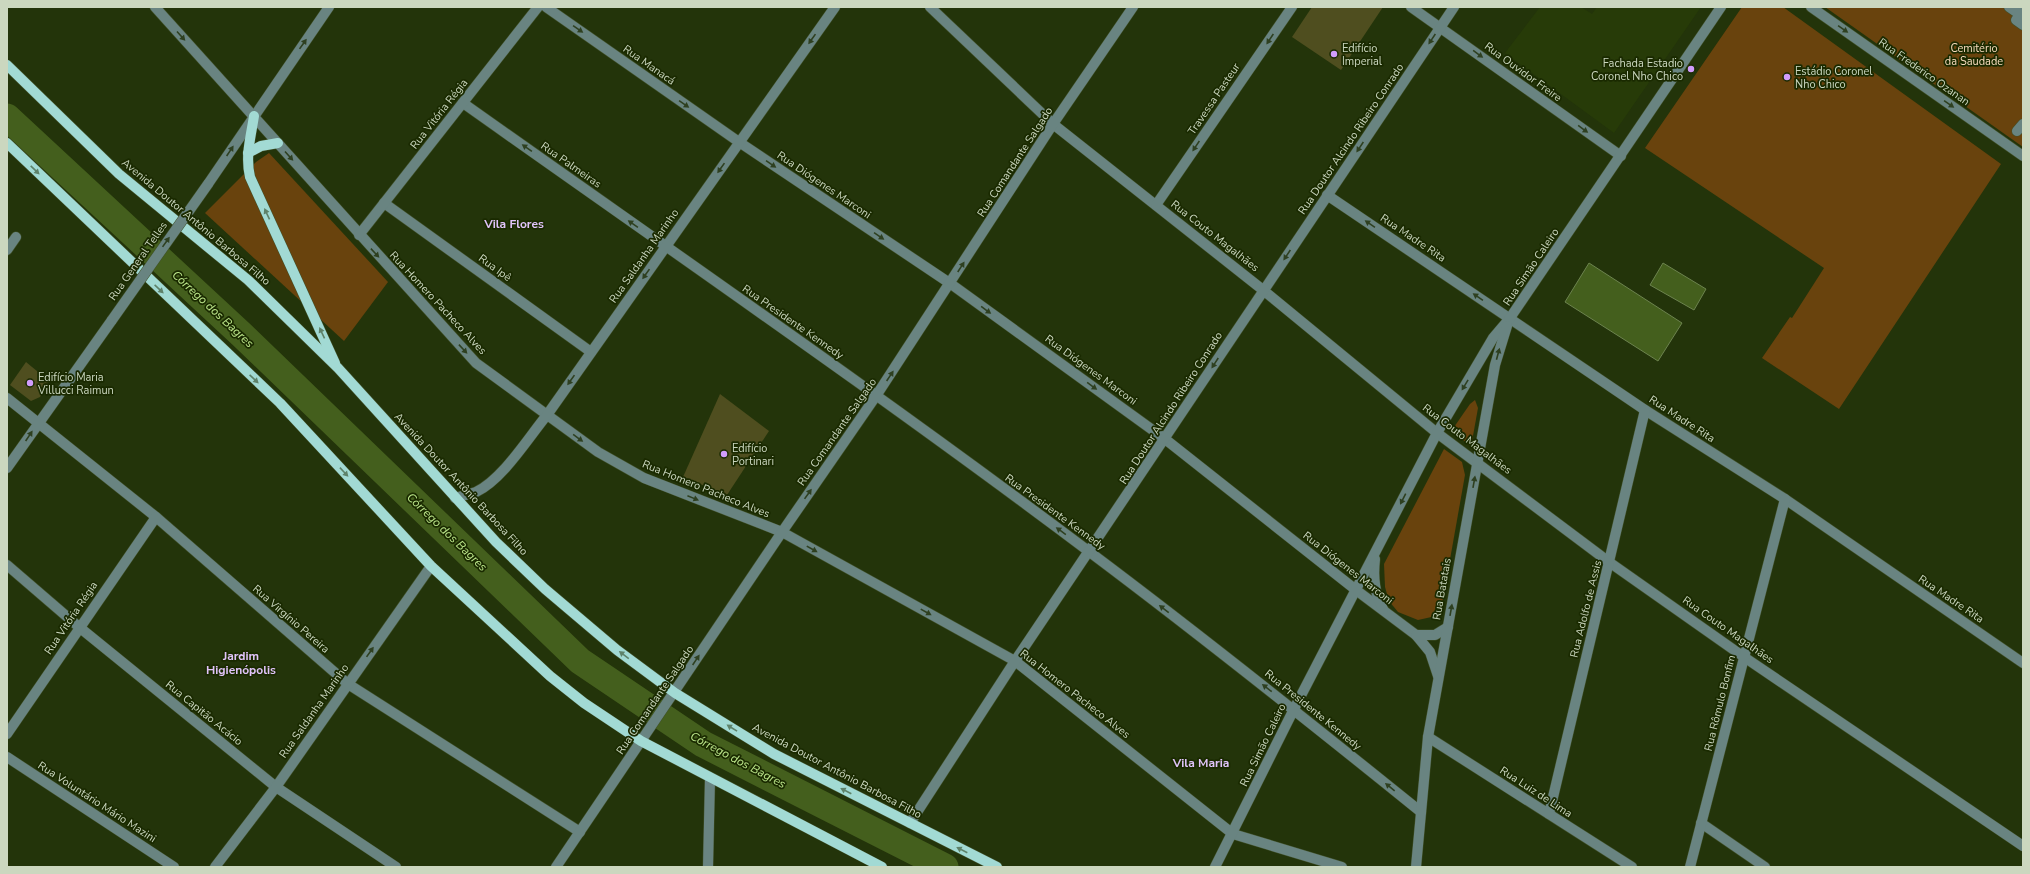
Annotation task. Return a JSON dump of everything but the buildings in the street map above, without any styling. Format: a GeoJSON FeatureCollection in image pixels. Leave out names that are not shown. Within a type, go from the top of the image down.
{"type":"FeatureCollection","features":[{"type":"Feature","properties":{"kind":"main road","name":"Avenida Doutor Antônio Barbosa Filho"},"geometry":{"type":"LineString","coordinates":[[7,65],[119,174],[248,280],[338,368],[496,542],[545,589],[672,697],[774,754],[996,867]]}},
{"type":"Feature","properties":{"kind":"main road"},"geometry":{"type":"LineString","coordinates":[[254,116],[247,165],[250,177],[338,368]]}},
{"type":"Feature","properties":{"kind":"main road"},"geometry":{"type":"LineString","coordinates":[[7,143],[280,403],[431,566],[550,676],[584,703],[641,741],[880,867]]}},
{"type":"Feature","properties":{"kind":"main road"},"geometry":{"type":"LineString","coordinates":[[248,154],[261,146],[278,144]]}},
{"type":"Feature","properties":{"kind":"street","name":"Rua Homero Pacheco Alves"},"geometry":{"type":"LineString","coordinates":[[155,7],[476,363],[598,452],[644,478],[782,532],[1015,661],[1232,834],[1342,867]]}},
{"type":"Feature","properties":{"kind":"street","name":"Rua General Telles"},"geometry":{"type":"LineString","coordinates":[[7,468],[38,422],[208,184],[329,7]]}},
{"type":"Feature","properties":{"kind":"street","name":"Rua Vitória Régia"},"geometry":{"type":"LineString","coordinates":[[359,235],[538,7]]}},
{"type":"Feature","properties":{"kind":"street","name":"Rua Manacá"},"geometry":{"type":"LineString","coordinates":[[546,7],[739,142]]}},
{"type":"Feature","properties":{"kind":"street","name":"Rua Saldanha Marinho"},"geometry":{"type":"LineString","coordinates":[[455,498],[476,492],[491,482],[506,467],[547,415],[835,7]]}},
{"type":"Feature","properties":{"kind":"street","name":"Rua Couto Magalhães"},"geometry":{"type":"LineString","coordinates":[[930,7],[1053,124],[1263,290],[1437,433],[1478,462],[1609,562],[1744,657],[2023,846]]}},
{"type":"Feature","properties":{"kind":"street","name":"Rua Comandante Salgado"},"geometry":{"type":"LineString","coordinates":[[556,867],[782,532],[876,396],[1053,124],[1133,7]]}},
{"type":"Feature","properties":{"kind":"street","name":"Travessa Pasteur"},"geometry":{"type":"LineString","coordinates":[[1156,205],[1292,7]]}},
{"type":"Feature","properties":{"kind":"street","name":"Rua Ouvidor Freire"},"geometry":{"type":"LineString","coordinates":[[1411,7],[1621,156]]}},
{"type":"Feature","properties":{"kind":"street","name":"Rua Doutor Alcindo Ribeiro Conrado"},"geometry":{"type":"LineString","coordinates":[[910,824],[1015,661],[1090,552],[1263,290],[1454,7]]}},
{"type":"Feature","properties":{"kind":"street","name":"Rua Simão Caleiro"},"geometry":{"type":"LineString","coordinates":[[1215,867],[1294,709],[1437,433],[1493,338],[1510,318],[1721,7]]}},
{"type":"Feature","properties":{"kind":"street","name":"Rua Frederico Ozanan"},"geometry":{"type":"LineString","coordinates":[[1811,7],[2023,156]]}},
{"type":"Feature","properties":{"kind":"street"},"geometry":{"type":"LineString","coordinates":[[2009,7],[2021,12],[2016,20],[2023,26]]}},
{"type":"Feature","properties":{"kind":"street","name":"Rua Palmeiras"},"geometry":{"type":"LineString","coordinates":[[463,103],[665,246]]}},
{"type":"Feature","properties":{"kind":"street","name":"Rua Diógenes Marconi"},"geometry":{"type":"LineString","coordinates":[[739,142],[950,284],[1165,439],[1356,590],[1416,635],[1430,652],[1438,676]]}},
{"type":"Feature","properties":{"kind":"street","name":"Rua Madre Rita"},"geometry":{"type":"LineString","coordinates":[[1327,195],[1645,410],[1785,499],[2023,663]]}},
{"type":"Feature","properties":{"kind":"street","name":"Rua Ipê"},"geometry":{"type":"LineString","coordinates":[[384,203],[591,352]]}},
{"type":"Feature","properties":{"kind":"street"},"geometry":{"type":"LineString","coordinates":[[7,250],[16,237]]}},
{"type":"Feature","properties":{"kind":"street","name":"Rua Presidente Kennedy"},"geometry":{"type":"LineString","coordinates":[[665,246],[876,396],[1090,552],[1294,709],[1421,812]]}},
{"type":"Feature","properties":{"kind":"street","name":"Rua Batatais"},"geometry":{"type":"LineString","coordinates":[[1416,867],[1428,736],[1438,676],[1495,364],[1510,318]]}},
{"type":"Feature","properties":{"kind":"street","name":"Rua Virgínio Pereira"},"geometry":{"type":"LineString","coordinates":[[7,398],[156,517],[348,684],[580,832]]}},
{"type":"Feature","properties":{"kind":"street","name":"Rua Adolfo de Assis"},"geometry":{"type":"LineString","coordinates":[[1548,814],[1645,410]]}},
{"type":"Feature","properties":{"kind":"street","name":"Rua Rômulo Bonfim"},"geometry":{"type":"LineString","coordinates":[[1690,867],[1785,499]]}},
{"type":"Feature","properties":{"kind":"street","name":"Rua Vitória Régia"},"geometry":{"type":"LineString","coordinates":[[7,734],[79,627],[156,517]]}},
{"type":"Feature","properties":{"kind":"street","name":"Rua Simão Caleiro"},"geometry":{"type":"LineString","coordinates":[[1376,551],[1374,569],[1375,586],[1377,598],[1384,611]]}},
{"type":"Feature","properties":{"kind":"street","name":"Rua Capitão Acácio"},"geometry":{"type":"LineString","coordinates":[[7,565],[79,627],[276,787],[396,867]]}},
{"type":"Feature","properties":{"kind":"street","name":"Rua Saldanha Marinho"},"geometry":{"type":"LineString","coordinates":[[215,867],[276,787],[431,566]]}},
{"type":"Feature","properties":{"kind":"street"},"geometry":{"type":"LineString","coordinates":[[1344,613],[1356,604],[1373,603]]}},
{"type":"Feature","properties":{"kind":"street"},"geometry":{"type":"LineString","coordinates":[[1416,635],[1428,636],[1448,627]]}},
{"type":"Feature","properties":{"kind":"street","name":"Rua Luiz de Lima"},"geometry":{"type":"LineString","coordinates":[[1428,736],[1632,867]]}},
{"type":"Feature","properties":{"kind":"street","name":"Rua Voluntário Mário Mazini"},"geometry":{"type":"LineString","coordinates":[[7,757],[174,867]]}},
{"type":"Feature","properties":{"kind":"street"},"geometry":{"type":"LineString","coordinates":[[708,867],[710,778]]}},
{"type":"Feature","properties":{"kind":"street"},"geometry":{"type":"LineString","coordinates":[[1701,823],[1765,867]]}},
{"type":"Feature","properties":{"kind":"shaded area"},"geometry":{"type":"Polygon","coordinates":[[[1540,7],[1581,7],[1592,14],[1597,7],[1701,7],[1614,133],[1505,53],[1540,7]]]}},
{"type":"Feature","properties":{"kind":"shaded area"},"geometry":{"type":"Polygon","coordinates":[[[1589,263],[1682,323],[1658,361],[1565,302],[1589,263]]]}},
{"type":"Feature","properties":{"kind":"shaded area"},"geometry":{"type":"Polygon","coordinates":[[[1663,263],[1706,289],[1694,310],[1650,285],[1663,263]]]}},
{"type":"Feature","properties":{"kind":"green space","name":"Estádio Coronel Nho Chico"},"geometry":{"type":"Polygon","coordinates":[[[1742,7],[1783,7],[2001,164],[1839,409],[1762,358],[1790,317],[1792,318],[1824,268],[1645,148],[1742,7]]]}},
{"type":"Feature","properties":{"kind":"green space","name":"Cemitério da Saudade"},"geometry":{"type":"Polygon","coordinates":[[[1825,7],[2023,7],[2023,147],[1825,7]]]}},
{"type":"Feature","properties":{"kind":"green space"},"geometry":{"type":"Polygon","coordinates":[[[269,153],[388,282],[344,341],[205,213],[256,162],[269,153]]]}},
{"type":"Feature","properties":{"kind":"green space"},"geometry":{"type":"Polygon","coordinates":[[[1475,400],[1478,408],[1471,447],[1452,430],[1470,404],[1475,400]]]}},
{"type":"Feature","properties":{"kind":"green space"},"geometry":{"type":"Polygon","coordinates":[[[1444,449],[1462,462],[1465,475],[1443,599],[1436,616],[1418,620],[1398,612],[1389,601],[1385,587],[1384,564],[1444,449]]]}},
{"type":"Feature","properties":{"kind":"waterway","name":"Córrego dos Bagres"},"geometry":{"type":"LineString","coordinates":[[7,117],[242,335],[580,661],[703,744],[945,867]]}},
{"type":"Feature","properties":{"kind":"place","name":"Edifício Imperial"},"geometry":{"type":"Point","coordinates":[1334,54]}},
{"type":"Feature","properties":{"kind":"place","name":"Fachada Estadio Coronel Nho Chico"},"geometry":{"type":"Point","coordinates":[1691,69]}},
{"type":"Feature","properties":{"kind":"place","name":"Estádio Coronel Nho Chico"},"geometry":{"type":"Point","coordinates":[1787,77]}},
{"type":"Feature","properties":{"kind":"place","name":"Edifício Maria Villucci Raimun"},"geometry":{"type":"Point","coordinates":[30,383]}},
{"type":"Feature","properties":{"kind":"place","name":"Edifício Portinari"},"geometry":{"type":"Point","coordinates":[724,454]}},
{"type":"Feature","properties":{"kind":"district","name":"Vila Flores"},"geometry":{"type":"Point","coordinates":[514,224]}},
{"type":"Feature","properties":{"kind":"district","name":"Jardim Higienópolis"},"geometry":{"type":"Point","coordinates":[241,663]}},
{"type":"Feature","properties":{"kind":"district","name":"Vila Maria"},"geometry":{"type":"Point","coordinates":[1201,763]}}]}
